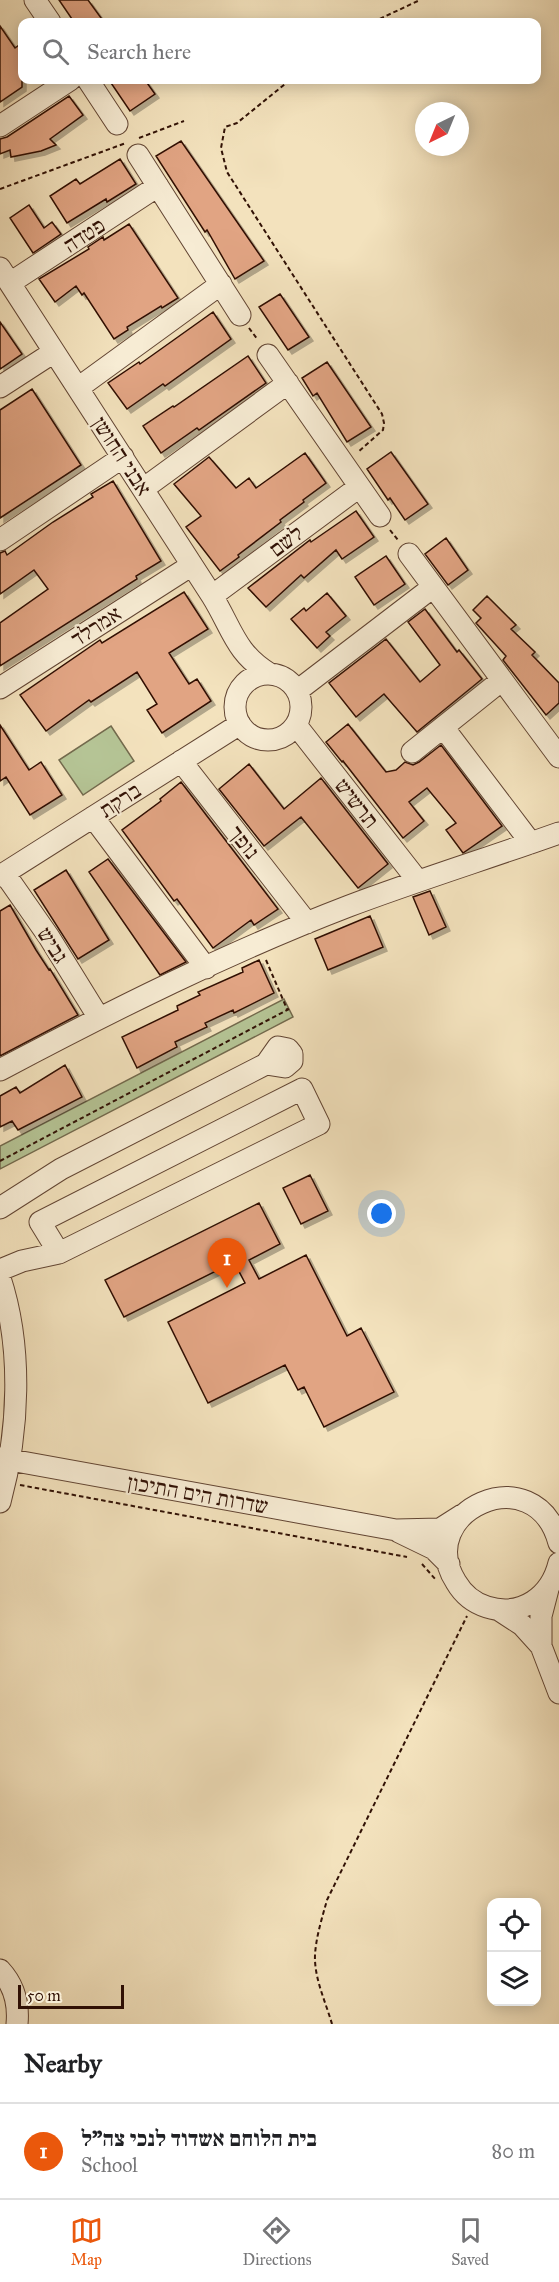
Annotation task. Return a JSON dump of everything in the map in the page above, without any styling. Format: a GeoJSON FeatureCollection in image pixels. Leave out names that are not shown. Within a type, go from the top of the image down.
{"type":"FeatureCollection","features":[{"type":"Feature","properties":{"kind":"street"},"geometry":{"type":"LineString","coordinates":[[35,0],[47,18]]}},
{"type":"Feature","properties":{"kind":"street"},"geometry":{"type":"LineString","coordinates":[[0,126],[64,84]]}},
{"type":"Feature","properties":{"kind":"street"},"geometry":{"type":"LineString","coordinates":[[91,84],[117,124]]}},
{"type":"Feature","properties":{"kind":"street"},"geometry":{"type":"LineString","coordinates":[[138,155],[240,315]]}},
{"type":"Feature","properties":{"kind":"street","name":"פטדה"},"geometry":{"type":"LineString","coordinates":[[5,276],[158,186]]}},
{"type":"Feature","properties":{"kind":"street","name":"אבני החושן"},"geometry":{"type":"LineString","coordinates":[[5,276],[212,596],[239,647],[258,667],[270,674]]}},
{"type":"Feature","properties":{"kind":"street"},"geometry":{"type":"LineString","coordinates":[[78,388],[220,284]]}},
{"type":"Feature","properties":{"kind":"street"},"geometry":{"type":"LineString","coordinates":[[0,387],[54,352]]}},
{"type":"Feature","properties":{"kind":"street"},"geometry":{"type":"LineString","coordinates":[[268,355],[380,516]]}},
{"type":"Feature","properties":{"kind":"street"},"geometry":{"type":"LineString","coordinates":[[143,489],[288,383]]}},
{"type":"Feature","properties":{"kind":"street"},"geometry":{"type":"LineString","coordinates":[[0,540],[123,457]]}},
{"type":"Feature","properties":{"kind":"street","name":"לשם"},"geometry":{"type":"LineString","coordinates":[[212,596],[359,487]]}},
{"type":"Feature","properties":{"kind":"street"},"geometry":{"type":"LineString","coordinates":[[409,554],[559,757]]}},
{"type":"Feature","properties":{"kind":"street","name":"אמרלד"},"geometry":{"type":"LineString","coordinates":[[0,688],[192,565]]}},
{"type":"Feature","properties":{"kind":"street"},"geometry":{"type":"LineString","coordinates":[[297,691],[433,587]]}},
{"type":"Feature","properties":{"kind":"street","name":"אבני החושן"},"geometry":{"type":"LineString","coordinates":[[237,696],[241,670],[239,647]]}},
{"type":"Feature","properties":{"kind":"street"},"geometry":{"type":"LineString","coordinates":[[270,674],[280,676],[290,682],[297,691],[301,708],[296,725],[279,739],[257,738],[247,733],[240,724],[236,715],[237,696],[242,686],[250,679],[270,674]]}},
{"type":"Feature","properties":{"kind":"street"},"geometry":{"type":"LineString","coordinates":[[411,752],[502,680]]}},
{"type":"Feature","properties":{"kind":"street","name":"ברקת"},"geometry":{"type":"LineString","coordinates":[[2,875],[240,724]]}},
{"type":"Feature","properties":{"kind":"street","name":"תרשיש"},"geometry":{"type":"LineString","coordinates":[[296,725],[418,881]]}},
{"type":"Feature","properties":{"kind":"street"},"geometry":{"type":"LineString","coordinates":[[443,727],[531,843]]}},
{"type":"Feature","properties":{"kind":"street","name":"נופך"},"geometry":{"type":"LineString","coordinates":[[182,761],[307,923]]}},
{"type":"Feature","properties":{"kind":"street"},"geometry":{"type":"LineString","coordinates":[[93,817],[206,968]]}},
{"type":"Feature","properties":{"kind":"street"},"geometry":{"type":"LineString","coordinates":[[0,1070],[99,1018],[307,923],[418,881],[559,833]]}},
{"type":"Feature","properties":{"kind":"street","name":"גביש"},"geometry":{"type":"LineString","coordinates":[[2,875],[55,947],[99,1018]]}},
{"type":"Feature","properties":{"kind":"street"},"geometry":{"type":"LineString","coordinates":[[0,1208],[61,1169],[267,1064]]}},
{"type":"Feature","properties":{"kind":"street"},"geometry":{"type":"LineString","coordinates":[[0,1270],[22,1261],[59,1253],[319,1124],[302,1089],[40,1222],[59,1253]]}},
{"type":"Feature","properties":{"kind":"street"},"geometry":{"type":"LineString","coordinates":[[0,1278],[11,1327],[3,1492]]}},
{"type":"Feature","properties":{"kind":"street","name":"שדרות הים התיכון"},"geometry":{"type":"LineString","coordinates":[[4,1459],[396,1530],[440,1529],[474,1505],[489,1499],[506,1497],[521,1500],[536,1507],[548,1518],[556,1532],[559,1544]]}},
{"type":"Feature","properties":{"kind":"street"},"geometry":{"type":"LineString","coordinates":[[462,1515],[453,1529],[448,1544],[452,1576],[461,1591],[486,1607],[513,1610],[538,1599],[548,1589],[559,1563]]}},
{"type":"Feature","properties":{"kind":"street","name":"שדרות הים התיכון"},"geometry":{"type":"LineString","coordinates":[[396,1530],[434,1549],[449,1564]]}},
{"type":"Feature","properties":{"kind":"street"},"geometry":{"type":"LineString","coordinates":[[548,1589],[541,1616],[542,1646],[559,1693]]}},
{"type":"Feature","properties":{"kind":"street"},"geometry":{"type":"LineString","coordinates":[[499,1610],[522,1625],[542,1646]]}},
{"type":"Feature","properties":{"kind":"street"},"geometry":{"type":"LineString","coordinates":[[0,1970],[15,1995],[17,2024]]}},
{"type":"Feature","properties":{"kind":"path"},"geometry":{"type":"LineString","coordinates":[[382,18],[420,0]]}},
{"type":"Feature","properties":{"kind":"path"},"geometry":{"type":"LineString","coordinates":[[285,84],[237,123],[225,127],[221,148],[226,172],[382,414],[384,423],[381,434],[343,464]]}},
{"type":"Feature","properties":{"kind":"path"},"geometry":{"type":"LineString","coordinates":[[0,189],[184,121]]}},
{"type":"Feature","properties":{"kind":"path"},"geometry":{"type":"LineString","coordinates":[[240,315],[268,355]]}},
{"type":"Feature","properties":{"kind":"path"},"geometry":{"type":"LineString","coordinates":[[380,516],[409,554]]}},
{"type":"Feature","properties":{"kind":"path"},"geometry":{"type":"LineString","coordinates":[[0,1161],[288,1009],[259,944]]}},
{"type":"Feature","properties":{"kind":"path"},"geometry":{"type":"LineString","coordinates":[[3,1492],[417,1558],[438,1583]]}},
{"type":"Feature","properties":{"kind":"path"},"geometry":{"type":"LineString","coordinates":[[332,2024],[315,1957],[327,1900],[474,1601]]}},
{"type":"Feature","properties":{"kind":"green space"},"geometry":{"type":"Polygon","coordinates":[[[111,726],[134,761],[83,795],[59,760],[111,726]]]}},
{"type":"Feature","properties":{"kind":"green space"},"geometry":{"type":"Polygon","coordinates":[[[284,999],[293,1017],[0,1169],[0,1146],[284,999]]]}},
{"type":"Feature","properties":{"kind":"building"},"geometry":{"type":"Polygon","coordinates":[[[59,0],[88,0],[101,18],[71,18],[59,0]]]}},
{"type":"Feature","properties":{"kind":"building"},"geometry":{"type":"Polygon","coordinates":[[[0,26],[15,48],[18,46],[18,84],[22,84],[22,87],[0,102],[0,26]]]}},
{"type":"Feature","properties":{"kind":"building"},"geometry":{"type":"Polygon","coordinates":[[[112,84],[148,84],[155,94],[130,111],[112,84]]]}},
{"type":"Feature","properties":{"kind":"building"},"geometry":{"type":"Polygon","coordinates":[[[69,96],[83,115],[50,139],[56,145],[41,151],[11,157],[10,150],[0,154],[0,139],[7,137],[69,96]]]}},
{"type":"Feature","properties":{"kind":"building"},"geometry":{"type":"Polygon","coordinates":[[[181,141],[264,261],[235,279],[207,230],[205,232],[156,156],[181,141]]]}},
{"type":"Feature","properties":{"kind":"building"},"geometry":{"type":"Polygon","coordinates":[[[120,159],[136,184],[67,223],[50,196],[76,179],[80,184],[120,159]]]}},
{"type":"Feature","properties":{"kind":"building"},"geometry":{"type":"Polygon","coordinates":[[[29,205],[44,228],[52,222],[61,234],[33,253],[10,218],[29,205]]]}},
{"type":"Feature","properties":{"kind":"building"},"geometry":{"type":"Polygon","coordinates":[[[129,224],[178,298],[127,327],[128,330],[114,339],[84,293],[82,295],[76,286],[55,302],[39,279],[89,249],[88,247],[103,237],[104,240],[129,224]]]}},
{"type":"Feature","properties":{"kind":"building"},"geometry":{"type":"Polygon","coordinates":[[[280,294],[309,337],[288,350],[259,307],[280,294]]]}},
{"type":"Feature","properties":{"kind":"building"},"geometry":{"type":"Polygon","coordinates":[[[213,312],[231,339],[165,386],[163,384],[127,409],[108,383],[139,362],[140,364],[213,312]]]}},
{"type":"Feature","properties":{"kind":"building"},"geometry":{"type":"Polygon","coordinates":[[[0,322],[22,354],[0,369],[0,322]]]}},
{"type":"Feature","properties":{"kind":"building"},"geometry":{"type":"Polygon","coordinates":[[[248,356],[266,383],[199,430],[197,428],[161,453],[143,426],[248,356]]]}},
{"type":"Feature","properties":{"kind":"building"},"geometry":{"type":"Polygon","coordinates":[[[327,362],[371,427],[347,442],[317,393],[313,396],[302,378],[327,362]]]}},
{"type":"Feature","properties":{"kind":"building"},"geometry":{"type":"Polygon","coordinates":[[[32,389],[81,465],[0,518],[0,410],[32,389]]]}},
{"type":"Feature","properties":{"kind":"building"},"geometry":{"type":"Polygon","coordinates":[[[391,452],[428,504],[405,520],[367,469],[391,452]]]}},
{"type":"Feature","properties":{"kind":"building"},"geometry":{"type":"Polygon","coordinates":[[[305,453],[326,483],[220,571],[186,527],[201,516],[174,484],[209,457],[236,488],[249,478],[256,488],[305,453]]]}},
{"type":"Feature","properties":{"kind":"building"},"geometry":{"type":"Polygon","coordinates":[[[113,481],[161,561],[136,576],[137,579],[0,666],[0,623],[48,589],[34,570],[0,594],[0,553],[5,551],[7,555],[93,497],[91,494],[113,481]]]}},
{"type":"Feature","properties":{"kind":"building"},"geometry":{"type":"Polygon","coordinates":[[[356,511],[374,537],[342,559],[336,550],[304,578],[301,575],[266,607],[248,588],[310,540],[311,542],[356,511]]]}},
{"type":"Feature","properties":{"kind":"building"},"geometry":{"type":"Polygon","coordinates":[[[446,538],[468,570],[448,585],[425,554],[446,538]]]}},
{"type":"Feature","properties":{"kind":"building"},"geometry":{"type":"Polygon","coordinates":[[[386,556],[405,584],[374,605],[355,577],[386,556]]]}},
{"type":"Feature","properties":{"kind":"building"},"geometry":{"type":"Polygon","coordinates":[[[184,592],[208,629],[169,653],[189,684],[197,679],[211,701],[162,733],[147,710],[157,704],[137,672],[91,702],[89,700],[46,731],[20,695],[100,640],[102,643],[184,592]]]}},
{"type":"Feature","properties":{"kind":"building"},"geometry":{"type":"Polygon","coordinates":[[[327,593],[346,616],[326,632],[330,636],[317,648],[291,619],[304,608],[306,611],[327,593]]]}},
{"type":"Feature","properties":{"kind":"building"},"geometry":{"type":"Polygon","coordinates":[[[487,596],[516,625],[511,629],[535,652],[532,655],[559,683],[559,703],[546,715],[503,660],[506,656],[476,623],[481,618],[473,610],[487,596]]]}},
{"type":"Feature","properties":{"kind":"building"},"geometry":{"type":"Polygon","coordinates":[[[425,609],[457,652],[459,650],[482,679],[417,732],[384,694],[356,717],[329,683],[386,639],[420,682],[440,665],[408,622],[425,609]]]}},
{"type":"Feature","properties":{"kind":"building"},"geometry":{"type":"Polygon","coordinates":[[[348,724],[386,772],[396,770],[405,762],[413,765],[441,745],[502,826],[463,853],[446,830],[456,823],[427,788],[409,802],[424,821],[403,838],[326,742],[348,724]]]}},
{"type":"Feature","properties":{"kind":"building"},"geometry":{"type":"Polygon","coordinates":[[[0,725],[29,770],[41,762],[62,795],[30,815],[6,777],[0,781],[0,725]]]}},
{"type":"Feature","properties":{"kind":"building"},"geometry":{"type":"Polygon","coordinates":[[[249,764],[284,809],[321,778],[388,864],[358,888],[301,817],[264,846],[219,789],[249,764]]]}},
{"type":"Feature","properties":{"kind":"building"},"geometry":{"type":"Polygon","coordinates":[[[181,782],[278,909],[254,925],[251,920],[213,948],[177,899],[174,901],[122,830],[161,801],[160,799],[181,782]]]}},
{"type":"Feature","properties":{"kind":"building"},"geometry":{"type":"Polygon","coordinates":[[[108,859],[186,962],[160,975],[89,872],[108,859]]]}},
{"type":"Feature","properties":{"kind":"building"},"geometry":{"type":"Polygon","coordinates":[[[66,870],[109,940],[78,959],[34,890],[66,870]]]}},
{"type":"Feature","properties":{"kind":"building"},"geometry":{"type":"Polygon","coordinates":[[[430,891],[446,927],[429,935],[413,897],[430,891]]]}},
{"type":"Feature","properties":{"kind":"building"},"geometry":{"type":"Polygon","coordinates":[[[10,905],[78,1015],[0,1056],[0,911],[10,905]]]}},
{"type":"Feature","properties":{"kind":"building"},"geometry":{"type":"Polygon","coordinates":[[[370,916],[383,947],[328,970],[315,939],[370,916]]]}},
{"type":"Feature","properties":{"kind":"building"},"geometry":{"type":"Polygon","coordinates":[[[259,960],[274,993],[234,1013],[233,1010],[205,1023],[207,1027],[175,1042],[177,1047],[137,1068],[122,1037],[178,1010],[177,1006],[200,995],[198,992],[243,972],[242,968],[259,960]]]}},
{"type":"Feature","properties":{"kind":"building"},"geometry":{"type":"Polygon","coordinates":[[[65,1065],[82,1097],[18,1130],[12,1121],[0,1127],[0,1096],[16,1087],[20,1093],[65,1065]]]}},
{"type":"Feature","properties":{"kind":"building"},"geometry":{"type":"Polygon","coordinates":[[[310,1175],[328,1211],[301,1224],[283,1188],[310,1175]]]}},
{"type":"Feature","properties":{"kind":"building"},"geometry":{"type":"Polygon","coordinates":[[[259,1203],[280,1244],[249,1260],[259,1279],[306,1255],[347,1336],[361,1328],[394,1392],[324,1427],[304,1387],[298,1390],[285,1365],[208,1403],[168,1322],[245,1283],[234,1262],[124,1317],[105,1280],[259,1203]]]}},
{"type":"Feature","properties":{"kind":"place","name":"בית הלוחם אשדוד לנכי צה\"ל"},"geometry":{"type":"Point","coordinates":[227,1288]}}]}
